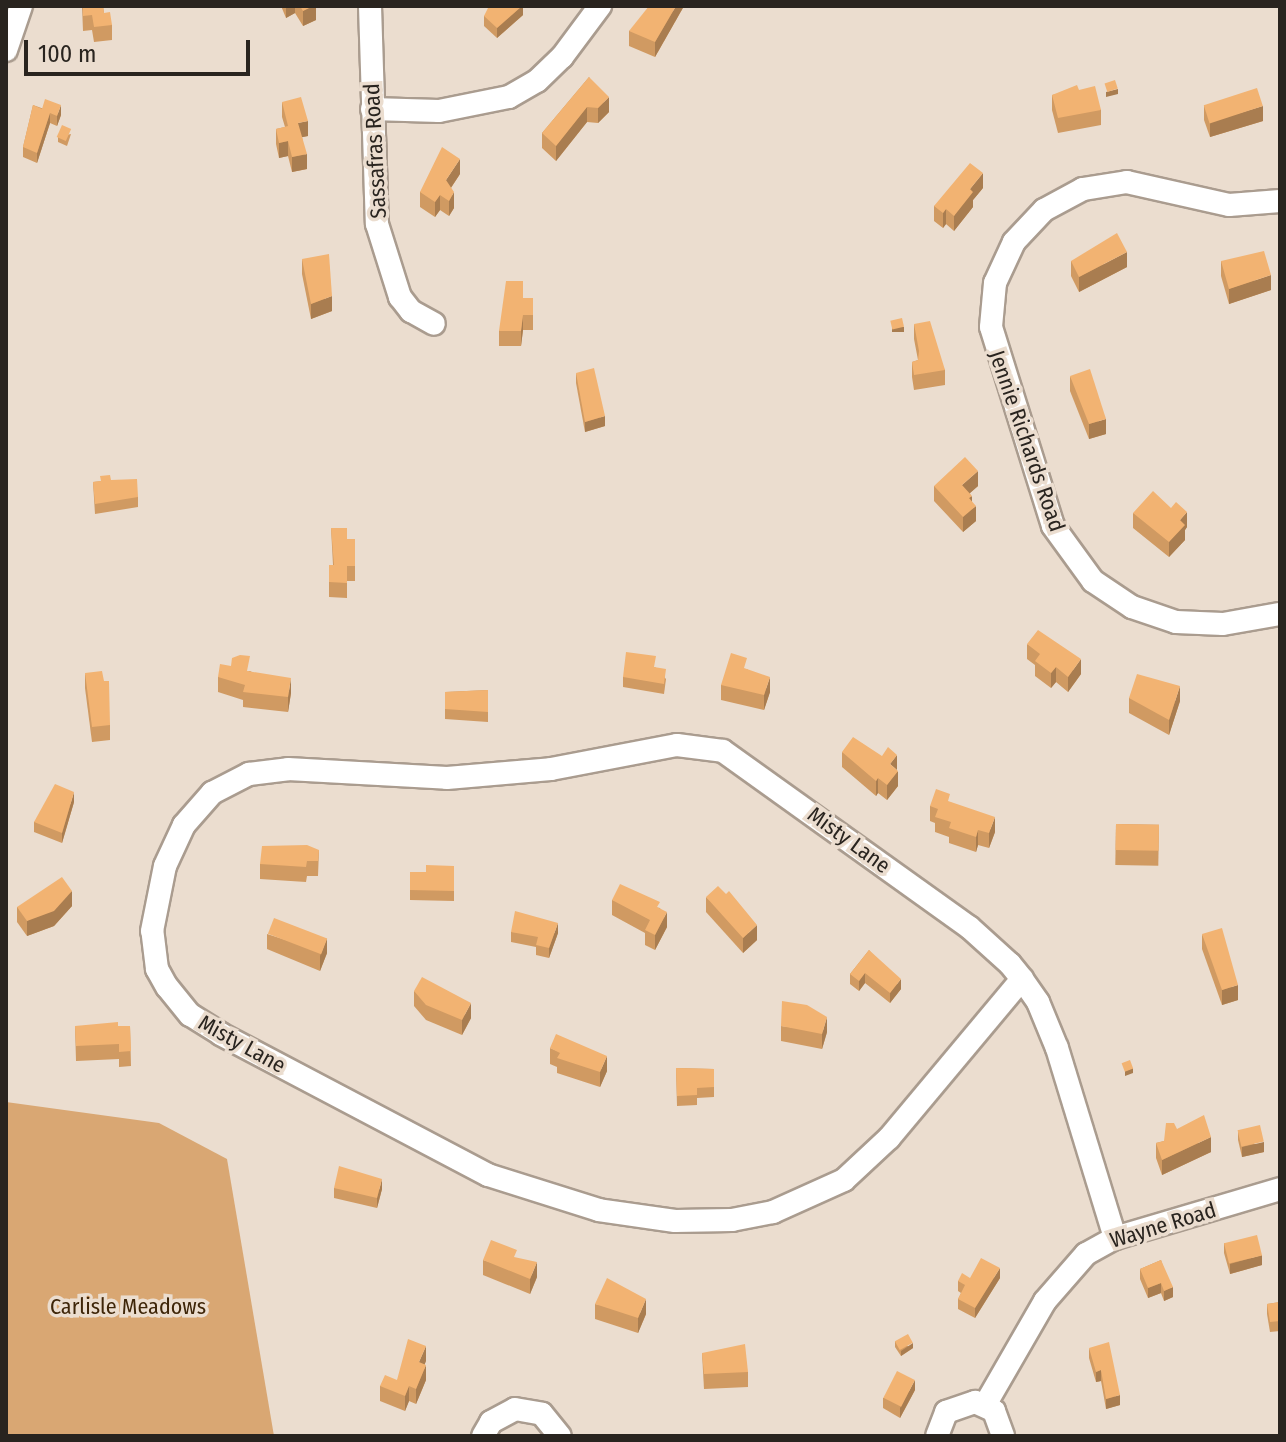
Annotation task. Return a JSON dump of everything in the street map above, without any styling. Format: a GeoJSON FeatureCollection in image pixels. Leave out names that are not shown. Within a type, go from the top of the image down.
{"type":"FeatureCollection","features":[{"type":"Feature","properties":{"kind":"street"},"geometry":{"type":"LineString","coordinates":[[6,50],[21,6]]}},
{"type":"Feature","properties":{"kind":"street","name":"Sassafras Road"},"geometry":{"type":"LineString","coordinates":[[370,6],[373,184],[382,247],[400,297],[411,311],[434,324]]}},
{"type":"Feature","properties":{"kind":"street"},"geometry":{"type":"LineString","coordinates":[[372,109],[439,111],[509,97],[537,81],[562,57],[600,6]]}},
{"type":"Feature","properties":{"kind":"street","name":"Jennie Richards Road"},"geometry":{"type":"LineString","coordinates":[[1280,201],[1229,205],[1127,182],[1063,198],[1014,242],[995,283],[991,327],[1053,526],[1093,581],[1132,607],[1176,622],[1223,624],[1280,614]]}},
{"type":"Feature","properties":{"kind":"street","name":"Misty Lane"},"geometry":{"type":"LineString","coordinates":[[1022,979],[889,1138],[844,1180],[809,1200],[762,1215],[675,1221],[599,1210],[488,1175],[221,1034],[190,1015],[167,987],[157,969],[152,931],[165,866],[184,825],[212,793],[249,774],[288,769],[473,776],[693,744],[735,757],[976,932],[1022,979],[1057,1048],[1115,1238]]}},
{"type":"Feature","properties":{"kind":"street","name":"Wayne Road"},"geometry":{"type":"LineString","coordinates":[[985,1405],[1058,1283],[1086,1254],[1115,1238],[1280,1189]]}},
{"type":"Feature","properties":{"kind":"street"},"geometry":{"type":"LineString","coordinates":[[937,1436],[940,1420],[955,1405],[985,1405],[1000,1420],[1003,1436]]}},
{"type":"Feature","properties":{"kind":"street"},"geometry":{"type":"LineString","coordinates":[[483,1436],[491,1422],[515,1409],[542,1414],[560,1436]]}},
{"type":"Feature","properties":{"kind":"green space","name":"Carlisle Meadows"},"geometry":{"type":"Polygon","coordinates":[[[6,1102],[159,1123],[227,1159],[274,1436],[6,1436],[6,1102]]]}},
{"type":"Feature","properties":{"kind":"building"},"geometry":{"type":"Polygon","coordinates":[[[83,6],[103,6],[104,13],[110,12],[112,25],[94,27],[92,15],[83,16],[83,6]]]}},
{"type":"Feature","properties":{"kind":"building"},"geometry":{"type":"Polygon","coordinates":[[[489,6],[522,6],[497,28],[484,16],[489,6]]]}},
{"type":"Feature","properties":{"kind":"building"},"geometry":{"type":"Polygon","coordinates":[[[649,6],[676,6],[655,42],[629,31],[649,6]]]}},
{"type":"Feature","properties":{"kind":"building"},"geometry":{"type":"Polygon","coordinates":[[[589,77],[609,97],[598,108],[587,107],[556,146],[542,133],[589,77]]]}},
{"type":"Feature","properties":{"kind":"building"},"geometry":{"type":"Polygon","coordinates":[[[1115,80],[1118,89],[1107,92],[1105,83],[1115,80]]]}},
{"type":"Feature","properties":{"kind":"building"},"geometry":{"type":"Polygon","coordinates":[[[1077,85],[1079,90],[1095,86],[1101,110],[1058,118],[1052,95],[1077,85]]]}},
{"type":"Feature","properties":{"kind":"building"},"geometry":{"type":"Polygon","coordinates":[[[1257,88],[1263,106],[1210,123],[1204,105],[1257,88]]]}},
{"type":"Feature","properties":{"kind":"building"},"geometry":{"type":"Polygon","coordinates":[[[301,97],[308,121],[298,123],[307,154],[292,157],[288,141],[279,143],[276,129],[288,126],[282,102],[301,97]]]}},
{"type":"Feature","properties":{"kind":"building"},"geometry":{"type":"Polygon","coordinates":[[[45,99],[61,105],[57,116],[50,113],[37,153],[23,147],[33,105],[42,109],[45,99]]]}},
{"type":"Feature","properties":{"kind":"building"},"geometry":{"type":"Polygon","coordinates":[[[62,125],[71,129],[66,141],[57,137],[62,125]]]}},
{"type":"Feature","properties":{"kind":"building"},"geometry":{"type":"Polygon","coordinates":[[[442,147],[460,159],[446,180],[454,192],[449,201],[440,195],[435,202],[420,192],[442,147]]]}},
{"type":"Feature","properties":{"kind":"building"},"geometry":{"type":"Polygon","coordinates":[[[970,163],[983,173],[970,189],[973,192],[954,216],[946,209],[943,213],[934,206],[970,163]]]}},
{"type":"Feature","properties":{"kind":"building"},"geometry":{"type":"Polygon","coordinates":[[[1117,233],[1127,252],[1079,277],[1071,261],[1117,233]]]}},
{"type":"Feature","properties":{"kind":"building"},"geometry":{"type":"Polygon","coordinates":[[[1264,251],[1271,275],[1229,289],[1221,261],[1264,251]]]}},
{"type":"Feature","properties":{"kind":"building"},"geometry":{"type":"Polygon","coordinates":[[[329,254],[332,296],[311,304],[302,259],[329,254]]]}},
{"type":"Feature","properties":{"kind":"building"},"geometry":{"type":"Polygon","coordinates":[[[506,281],[523,281],[523,298],[533,298],[533,315],[523,315],[521,331],[499,331],[506,281]]]}},
{"type":"Feature","properties":{"kind":"building"},"geometry":{"type":"Polygon","coordinates":[[[902,318],[904,327],[892,329],[890,321],[902,318]]]}},
{"type":"Feature","properties":{"kind":"building"},"geometry":{"type":"Polygon","coordinates":[[[930,321],[945,370],[914,375],[912,362],[918,360],[919,351],[914,324],[930,321]]]}},
{"type":"Feature","properties":{"kind":"building"},"geometry":{"type":"Polygon","coordinates":[[[594,368],[605,416],[585,422],[576,373],[594,368]]]}},
{"type":"Feature","properties":{"kind":"building"},"geometry":{"type":"Polygon","coordinates":[[[1090,369],[1106,419],[1089,424],[1070,376],[1090,369]]]}},
{"type":"Feature","properties":{"kind":"building"},"geometry":{"type":"Polygon","coordinates":[[[965,457],[978,471],[962,485],[976,506],[963,517],[934,486],[965,457]]]}},
{"type":"Feature","properties":{"kind":"building"},"geometry":{"type":"Polygon","coordinates":[[[110,475],[111,480],[137,479],[138,497],[95,504],[93,482],[101,481],[100,476],[110,475]]]}},
{"type":"Feature","properties":{"kind":"building"},"geometry":{"type":"Polygon","coordinates":[[[1153,491],[1171,508],[1176,502],[1187,512],[1180,520],[1185,525],[1169,542],[1133,513],[1153,491]]]}},
{"type":"Feature","properties":{"kind":"building"},"geometry":{"type":"Polygon","coordinates":[[[331,528],[347,528],[347,539],[355,539],[355,566],[347,566],[347,583],[329,582],[329,565],[334,565],[331,528]]]}},
{"type":"Feature","properties":{"kind":"building"},"geometry":{"type":"Polygon","coordinates":[[[1038,630],[1081,659],[1068,677],[1056,667],[1051,673],[1035,661],[1040,654],[1027,644],[1038,630]]]}},
{"type":"Feature","properties":{"kind":"building"},"geometry":{"type":"Polygon","coordinates":[[[626,652],[656,656],[654,667],[666,669],[664,684],[623,677],[626,652]]]}},
{"type":"Feature","properties":{"kind":"building"},"geometry":{"type":"Polygon","coordinates":[[[731,653],[747,658],[744,668],[770,677],[764,695],[721,685],[731,653]]]}},
{"type":"Feature","properties":{"kind":"building"},"geometry":{"type":"Polygon","coordinates":[[[250,656],[247,671],[291,678],[288,697],[243,692],[245,685],[218,677],[220,664],[231,666],[232,658],[250,656]]]}},
{"type":"Feature","properties":{"kind":"building"},"geometry":{"type":"Polygon","coordinates":[[[102,671],[104,681],[109,681],[110,725],[92,727],[85,673],[102,671]]]}},
{"type":"Feature","properties":{"kind":"building"},"geometry":{"type":"Polygon","coordinates":[[[1137,674],[1180,686],[1169,720],[1129,698],[1137,674]]]}},
{"type":"Feature","properties":{"kind":"building"},"geometry":{"type":"Polygon","coordinates":[[[488,690],[488,712],[445,709],[445,692],[488,690]]]}},
{"type":"Feature","properties":{"kind":"building"},"geometry":{"type":"Polygon","coordinates":[[[853,737],[882,756],[888,747],[897,755],[890,764],[898,771],[887,785],[878,778],[876,781],[842,752],[853,737]]]}},
{"type":"Feature","properties":{"kind":"building"},"geometry":{"type":"Polygon","coordinates":[[[55,784],[74,792],[62,833],[34,822],[55,784]]]}},
{"type":"Feature","properties":{"kind":"building"},"geometry":{"type":"Polygon","coordinates":[[[936,789],[950,794],[948,801],[995,817],[989,833],[978,830],[976,837],[949,828],[951,822],[935,817],[938,809],[930,806],[936,789]]]}},
{"type":"Feature","properties":{"kind":"building"},"geometry":{"type":"Polygon","coordinates":[[[1116,824],[1159,825],[1159,851],[1116,850],[1116,824]]]}},
{"type":"Feature","properties":{"kind":"building"},"geometry":{"type":"Polygon","coordinates":[[[307,845],[319,850],[318,861],[307,861],[306,867],[260,864],[262,846],[307,845]]]}},
{"type":"Feature","properties":{"kind":"building"},"geometry":{"type":"Polygon","coordinates":[[[426,865],[454,866],[454,891],[410,890],[410,872],[426,872],[426,865]]]}},
{"type":"Feature","properties":{"kind":"building"},"geometry":{"type":"Polygon","coordinates":[[[62,877],[72,891],[54,911],[27,921],[17,907],[62,877]]]}},
{"type":"Feature","properties":{"kind":"building"},"geometry":{"type":"Polygon","coordinates":[[[620,884],[660,902],[657,907],[667,912],[655,935],[645,930],[650,920],[612,900],[620,884]]]}},
{"type":"Feature","properties":{"kind":"building"},"geometry":{"type":"Polygon","coordinates":[[[718,886],[726,894],[729,891],[757,925],[743,938],[706,897],[718,886]]]}},
{"type":"Feature","properties":{"kind":"building"},"geometry":{"type":"Polygon","coordinates":[[[515,911],[558,923],[549,948],[536,945],[538,937],[511,932],[515,911]]]}},
{"type":"Feature","properties":{"kind":"building"},"geometry":{"type":"Polygon","coordinates":[[[274,918],[327,938],[321,954],[268,934],[274,918]]]}},
{"type":"Feature","properties":{"kind":"building"},"geometry":{"type":"Polygon","coordinates":[[[1222,928],[1238,985],[1222,990],[1202,934],[1222,928]]]}},
{"type":"Feature","properties":{"kind":"building"},"geometry":{"type":"Polygon","coordinates":[[[869,950],[901,979],[890,993],[865,973],[859,981],[850,974],[869,950]]]}},
{"type":"Feature","properties":{"kind":"building"},"geometry":{"type":"Polygon","coordinates":[[[422,977],[471,1003],[462,1020],[426,1005],[414,991],[422,977]]]}},
{"type":"Feature","properties":{"kind":"building"},"geometry":{"type":"Polygon","coordinates":[[[782,1001],[807,1005],[827,1017],[822,1034],[781,1026],[782,1001]]]}},
{"type":"Feature","properties":{"kind":"building"},"geometry":{"type":"Polygon","coordinates":[[[118,1022],[118,1026],[130,1026],[131,1051],[119,1052],[119,1044],[76,1046],[75,1026],[118,1022]]]}},
{"type":"Feature","properties":{"kind":"building"},"geometry":{"type":"Polygon","coordinates":[[[556,1034],[607,1056],[600,1072],[557,1058],[560,1053],[550,1048],[556,1034]]]}},
{"type":"Feature","properties":{"kind":"building"},"geometry":{"type":"Polygon","coordinates":[[[1130,1060],[1133,1068],[1125,1072],[1122,1063],[1130,1060]]]}},
{"type":"Feature","properties":{"kind":"building"},"geometry":{"type":"Polygon","coordinates":[[[676,1068],[714,1069],[714,1087],[697,1088],[697,1095],[677,1096],[676,1068]]]}},
{"type":"Feature","properties":{"kind":"building"},"geometry":{"type":"Polygon","coordinates":[[[1204,1115],[1211,1137],[1162,1160],[1156,1143],[1164,1141],[1166,1123],[1174,1123],[1177,1129],[1204,1115]]]}},
{"type":"Feature","properties":{"kind":"building"},"geometry":{"type":"Polygon","coordinates":[[[1260,1125],[1264,1142],[1241,1147],[1238,1130],[1260,1125]]]}},
{"type":"Feature","properties":{"kind":"building"},"geometry":{"type":"Polygon","coordinates":[[[339,1166],[382,1179],[377,1198],[334,1188],[339,1166]]]}},
{"type":"Feature","properties":{"kind":"building"},"geometry":{"type":"Polygon","coordinates":[[[1257,1235],[1262,1255],[1229,1264],[1224,1243],[1257,1235]]]}},
{"type":"Feature","properties":{"kind":"building"},"geometry":{"type":"Polygon","coordinates":[[[491,1240],[517,1250],[514,1257],[537,1262],[530,1279],[483,1260],[491,1240]]]}},
{"type":"Feature","properties":{"kind":"building"},"geometry":{"type":"Polygon","coordinates":[[[981,1258],[1000,1268],[975,1308],[958,1299],[965,1285],[958,1281],[962,1273],[970,1278],[981,1258]]]}},
{"type":"Feature","properties":{"kind":"building"},"geometry":{"type":"Polygon","coordinates":[[[1161,1260],[1173,1287],[1164,1291],[1161,1283],[1148,1288],[1140,1269],[1161,1260]]]}},
{"type":"Feature","properties":{"kind":"building"},"geometry":{"type":"Polygon","coordinates":[[[607,1278],[646,1299],[638,1318],[595,1304],[607,1278]]]}},
{"type":"Feature","properties":{"kind":"building"},"geometry":{"type":"Polygon","coordinates":[[[1280,1302],[1280,1321],[1270,1322],[1267,1304],[1280,1302]]]}},
{"type":"Feature","properties":{"kind":"building"},"geometry":{"type":"Polygon","coordinates":[[[908,1334],[913,1343],[900,1350],[895,1341],[908,1334]]]}},
{"type":"Feature","properties":{"kind":"building"},"geometry":{"type":"Polygon","coordinates":[[[408,1339],[426,1346],[419,1362],[426,1365],[416,1389],[409,1386],[405,1396],[380,1386],[385,1375],[397,1380],[408,1339]]]}},
{"type":"Feature","properties":{"kind":"building"},"geometry":{"type":"Polygon","coordinates":[[[1109,1342],[1120,1395],[1106,1399],[1101,1370],[1096,1372],[1089,1348],[1109,1342]]]}},
{"type":"Feature","properties":{"kind":"building"},"geometry":{"type":"Polygon","coordinates":[[[745,1344],[748,1372],[704,1374],[702,1353],[745,1344]]]}},
{"type":"Feature","properties":{"kind":"building"},"geometry":{"type":"Polygon","coordinates":[[[897,1371],[915,1380],[901,1407],[883,1398],[897,1371]]]}}]}
